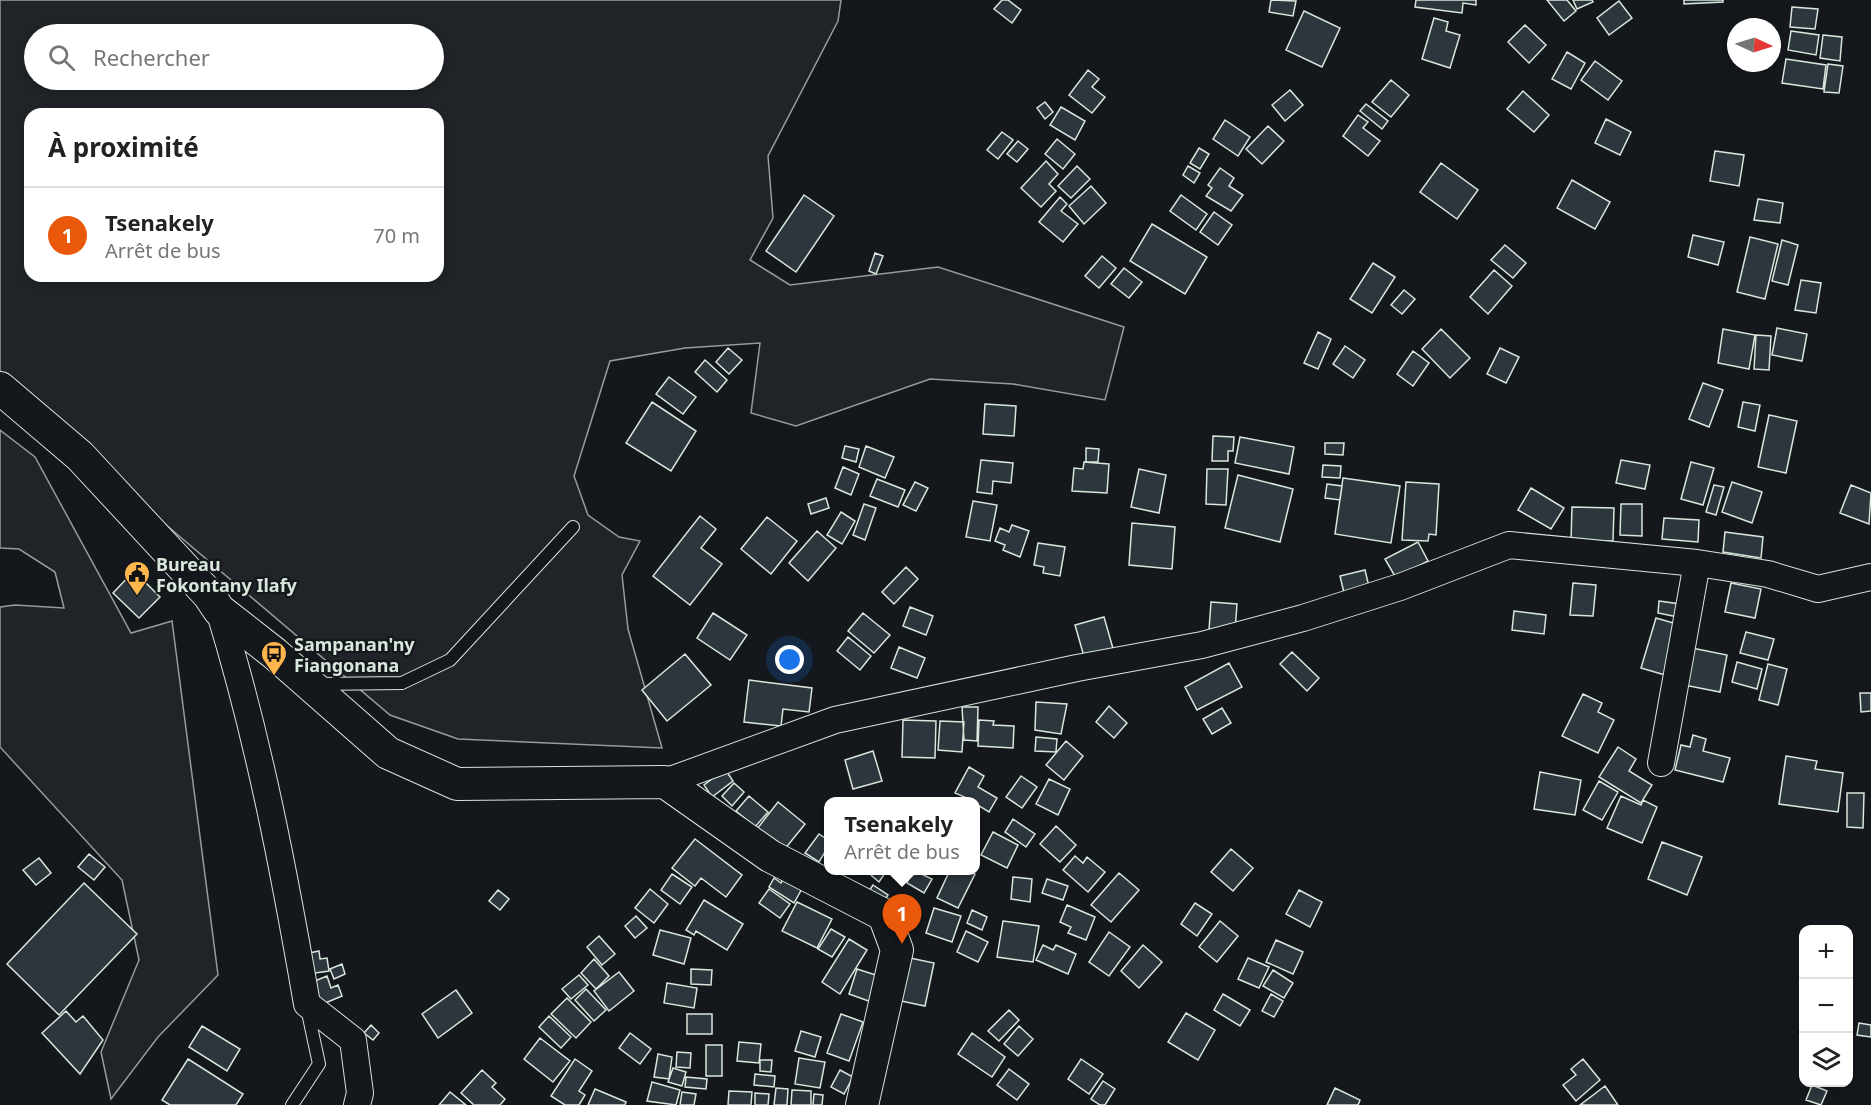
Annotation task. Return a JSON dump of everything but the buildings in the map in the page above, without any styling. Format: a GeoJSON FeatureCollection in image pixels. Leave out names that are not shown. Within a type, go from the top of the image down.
{"type":"FeatureCollection","features":[{"type":"Feature","properties":{"kind":"street"},"geometry":{"type":"LineString","coordinates":[[0,388],[80,456],[209,595],[219,610],[244,691],[277,835],[307,1004],[353,1040],[360,1093],[357,1105]]}},
{"type":"Feature","properties":{"kind":"street"},"geometry":{"type":"LineString","coordinates":[[219,610],[388,753],[457,784],[665,782],[835,720],[1077,668],[1202,645],[1303,618],[1400,587],[1509,545],[1697,563],[1768,574],[1818,589],[1871,577]]}},
{"type":"Feature","properties":{"kind":"street"},"geometry":{"type":"LineString","coordinates":[[1661,763],[1697,563]]}},
{"type":"Feature","properties":{"kind":"street"},"geometry":{"type":"LineString","coordinates":[[665,782],[770,856],[884,915],[897,950],[862,1105]]}},
{"type":"Feature","properties":{"kind":"lane"},"geometry":{"type":"LineString","coordinates":[[310,685],[402,683],[450,660],[573,527]]}},
{"type":"Feature","properties":{"kind":"lane"},"geometry":{"type":"LineString","coordinates":[[291,1105],[319,1064],[307,1004]]}},
{"type":"Feature","properties":{"kind":"shaded area"},"geometry":{"type":"Polygon","coordinates":[[[0,0],[841,0],[838,21],[768,156],[773,218],[750,260],[790,285],[938,267],[1124,327],[1105,400],[1013,384],[930,379],[796,426],[751,413],[760,343],[685,348],[610,361],[574,476],[588,515],[619,537],[640,541],[622,575],[628,629],[662,748],[458,739],[390,715],[0,384],[0,0]]]}},
{"type":"Feature","properties":{"kind":"shaded area"},"geometry":{"type":"Polygon","coordinates":[[[0,430],[35,457],[131,633],[172,621],[218,975],[158,1037],[111,1099],[101,1052],[139,960],[122,880],[0,747],[0,607],[15,605],[64,608],[55,572],[19,549],[0,548],[0,430]]]}},
{"type":"Feature","properties":{"kind":"place","name":"Bureau Fokontany Ilafy"},"geometry":{"type":"Point","coordinates":[137,597]}},
{"type":"Feature","properties":{"kind":"place","name":"Sampanan'ny Fiangonana"},"geometry":{"type":"Point","coordinates":[274,677]}},
{"type":"Feature","properties":{"kind":"place","name":"Tsenakely"},"geometry":{"type":"Point","coordinates":[902,944]}}]}
